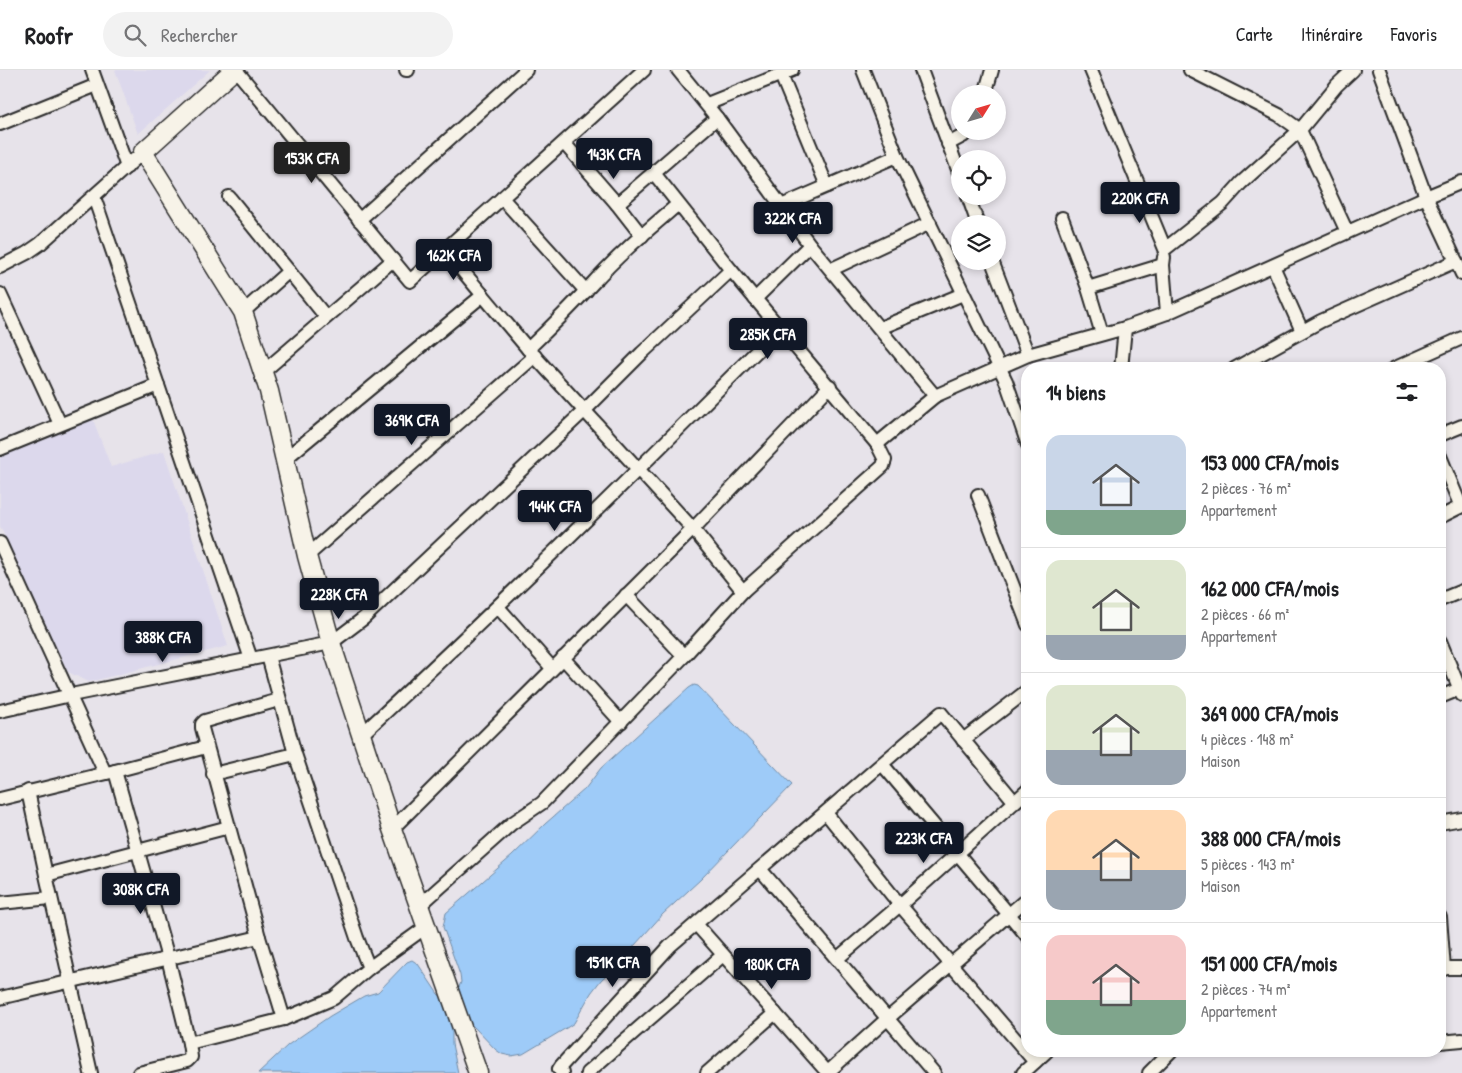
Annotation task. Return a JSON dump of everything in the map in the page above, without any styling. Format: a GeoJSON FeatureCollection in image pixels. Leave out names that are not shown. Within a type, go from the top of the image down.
{"type":"FeatureCollection","features":[{"type":"Feature","properties":{"kind":"street"},"geometry":{"type":"LineString","coordinates":[[92,70],[127,167]]}},
{"type":"Feature","properties":{"kind":"street"},"geometry":{"type":"LineString","coordinates":[[0,266],[27,253],[40,244],[94,198],[235,70],[410,281],[644,70]]}},
{"type":"Feature","properties":{"kind":"street"},"geometry":{"type":"LineString","coordinates":[[359,220],[526,70]]}},
{"type":"Feature","properties":{"kind":"street"},"geometry":{"type":"LineString","coordinates":[[678,70],[707,104],[810,245],[832,269],[935,396]]}},
{"type":"Feature","properties":{"kind":"street"},"geometry":{"type":"LineString","coordinates":[[863,70],[897,156],[1000,367],[1021,424]]}},
{"type":"Feature","properties":{"kind":"street"},"geometry":{"type":"LineString","coordinates":[[920,70],[951,152]]}},
{"type":"Feature","properties":{"kind":"street"},"geometry":{"type":"LineString","coordinates":[[988,85],[992,70]]}},
{"type":"Feature","properties":{"kind":"street"},"geometry":{"type":"LineString","coordinates":[[1091,70],[1165,249],[1163,265],[1166,314]]}},
{"type":"Feature","properties":{"kind":"street"},"geometry":{"type":"LineString","coordinates":[[1190,70],[1279,115],[1300,130],[1347,232]]}},
{"type":"Feature","properties":{"kind":"street"},"geometry":{"type":"LineString","coordinates":[[1165,249],[1223,203],[1241,183],[1300,130],[1337,85],[1353,70]]}},
{"type":"Feature","properties":{"kind":"street"},"geometry":{"type":"LineString","coordinates":[[1379,70],[1426,197],[1462,274]]}},
{"type":"Feature","properties":{"kind":"street"},"geometry":{"type":"LineString","coordinates":[[707,104],[787,72],[827,186]]}},
{"type":"Feature","properties":{"kind":"street"},"geometry":{"type":"LineString","coordinates":[[0,124],[97,85]]}},
{"type":"Feature","properties":{"kind":"street"},"geometry":{"type":"LineString","coordinates":[[617,204],[717,118]]}},
{"type":"Feature","properties":{"kind":"street"},"geometry":{"type":"LineString","coordinates":[[948,144],[955,140]]}},
{"type":"Feature","properties":{"kind":"street"},"geometry":{"type":"LineString","coordinates":[[564,143],[642,236]]}},
{"type":"Feature","properties":{"kind":"street"},"geometry":{"type":"LineString","coordinates":[[143,152],[243,312],[269,391],[307,556],[331,643],[392,829],[478,1073]]}},
{"type":"Feature","properties":{"kind":"street"},"geometry":{"type":"LineString","coordinates":[[781,206],[897,156]]}},
{"type":"Feature","properties":{"kind":"street"},"geometry":{"type":"LineString","coordinates":[[419,906],[512,824],[542,803],[684,656],[743,591],[883,466],[885,460],[878,444],[677,205],[653,172]]}},
{"type":"Feature","properties":{"kind":"street"},"geometry":{"type":"LineString","coordinates":[[878,444],[935,396],[1028,355],[1126,328],[1166,314],[1462,182]]}},
{"type":"Feature","properties":{"kind":"street"},"geometry":{"type":"LineString","coordinates":[[229,197],[326,317]]}},
{"type":"Feature","properties":{"kind":"street"},"geometry":{"type":"LineString","coordinates":[[94,198],[251,659]]}},
{"type":"Feature","properties":{"kind":"street"},"geometry":{"type":"LineString","coordinates":[[502,198],[586,291]]}},
{"type":"Feature","properties":{"kind":"street"},"geometry":{"type":"LineString","coordinates":[[307,556],[532,352],[586,291],[642,236],[677,205]]}},
{"type":"Feature","properties":{"kind":"street"},"geometry":{"type":"LineString","coordinates":[[1062,218],[1088,288],[1102,334]]}},
{"type":"Feature","properties":{"kind":"street"},"geometry":{"type":"LineString","coordinates":[[832,269],[930,223]]}},
{"type":"Feature","properties":{"kind":"street"},"geometry":{"type":"LineString","coordinates":[[755,299],[810,245]]}},
{"type":"Feature","properties":{"kind":"street"},"geometry":{"type":"LineString","coordinates":[[445,250],[584,411],[694,529],[743,591]]}},
{"type":"Feature","properties":{"kind":"street"},"geometry":{"type":"LineString","coordinates":[[263,372],[392,260]]}},
{"type":"Feature","properties":{"kind":"street"},"geometry":{"type":"LineString","coordinates":[[1247,362],[1321,321],[1456,261]]}},
{"type":"Feature","properties":{"kind":"street"},"geometry":{"type":"LineString","coordinates":[[1088,288],[1163,265]]}},
{"type":"Feature","properties":{"kind":"street"},"geometry":{"type":"LineString","coordinates":[[1273,266],[1302,331]]}},
{"type":"Feature","properties":{"kind":"street"},"geometry":{"type":"LineString","coordinates":[[0,711],[331,643],[364,618],[584,411],[642,352],[731,270]]}},
{"type":"Feature","properties":{"kind":"street"},"geometry":{"type":"LineString","coordinates":[[995,270],[1028,355]]}},
{"type":"Feature","properties":{"kind":"street"},"geometry":{"type":"LineString","coordinates":[[243,312],[289,271]]}},
{"type":"Feature","properties":{"kind":"street"},"geometry":{"type":"LineString","coordinates":[[0,294],[60,424]]}},
{"type":"Feature","properties":{"kind":"street"},"geometry":{"type":"LineString","coordinates":[[880,328],[963,294]]}},
{"type":"Feature","properties":{"kind":"street"},"geometry":{"type":"LineString","coordinates":[[285,459],[483,295]]}},
{"type":"Feature","properties":{"kind":"street"},"geometry":{"type":"LineString","coordinates":[[361,735],[498,607],[638,471],[780,328]]}},
{"type":"Feature","properties":{"kind":"street"},"geometry":{"type":"LineString","coordinates":[[1122,362],[1126,328]]}},
{"type":"Feature","properties":{"kind":"street"},"geometry":{"type":"LineString","coordinates":[[1411,362],[1462,338]]}},
{"type":"Feature","properties":{"kind":"street"},"geometry":{"type":"LineString","coordinates":[[0,448],[158,384]]}},
{"type":"Feature","properties":{"kind":"street"},"geometry":{"type":"LineString","coordinates":[[392,829],[694,529],[830,386]]}},
{"type":"Feature","properties":{"kind":"street"},"geometry":{"type":"LineString","coordinates":[[1446,433],[1461,428]]}},
{"type":"Feature","properties":{"kind":"street"},"geometry":{"type":"LineString","coordinates":[[1446,470],[1461,506],[1446,514]]}},
{"type":"Feature","properties":{"kind":"street"},"geometry":{"type":"LineString","coordinates":[[978,495],[1021,607]]}},
{"type":"Feature","properties":{"kind":"street"},"geometry":{"type":"LineString","coordinates":[[0,543],[71,695],[110,772],[137,852],[168,958],[189,1043],[190,1058],[187,1061],[138,1073]]}},
{"type":"Feature","properties":{"kind":"street"},"geometry":{"type":"LineString","coordinates":[[1446,598],[1462,591]]}},
{"type":"Feature","properties":{"kind":"street"},"geometry":{"type":"LineString","coordinates":[[626,595],[684,656]]}},
{"type":"Feature","properties":{"kind":"street"},"geometry":{"type":"LineString","coordinates":[[498,607],[552,668]]}},
{"type":"Feature","properties":{"kind":"street"},"geometry":{"type":"LineString","coordinates":[[1446,655],[1461,691],[1446,695]]}},
{"type":"Feature","properties":{"kind":"street"},"geometry":{"type":"LineString","coordinates":[[268,656],[295,754],[357,938],[369,968]]}},
{"type":"Feature","properties":{"kind":"street"},"geometry":{"type":"LineString","coordinates":[[563,658],[621,722]]}},
{"type":"Feature","properties":{"kind":"street"},"geometry":{"type":"LineString","coordinates":[[963,740],[1021,695]]}},
{"type":"Feature","properties":{"kind":"street"},"geometry":{"type":"LineString","coordinates":[[279,700],[205,721],[202,724],[202,728],[259,936],[284,1019]]}},
{"type":"Feature","properties":{"kind":"street"},"geometry":{"type":"LineString","coordinates":[[562,1073],[559,1069],[561,1066],[658,958],[941,713],[1014,801]]}},
{"type":"Feature","properties":{"kind":"street"},"geometry":{"type":"LineString","coordinates":[[0,798],[110,772],[206,746]]}},
{"type":"Feature","properties":{"kind":"street"},"geometry":{"type":"LineString","coordinates":[[214,774],[295,754]]}},
{"type":"Feature","properties":{"kind":"street"},"geometry":{"type":"LineString","coordinates":[[882,764],[1021,929]]}},
{"type":"Feature","properties":{"kind":"street"},"geometry":{"type":"LineString","coordinates":[[28,791],[91,1073]]}},
{"type":"Feature","properties":{"kind":"street"},"geometry":{"type":"LineString","coordinates":[[838,958],[900,905],[1021,796]]}},
{"type":"Feature","properties":{"kind":"street"},"geometry":{"type":"LineString","coordinates":[[826,813],[950,965],[1021,1046]]}},
{"type":"Feature","properties":{"kind":"street"},"geometry":{"type":"LineString","coordinates":[[1446,822],[1462,818]]}},
{"type":"Feature","properties":{"kind":"street"},"geometry":{"type":"LineString","coordinates":[[46,875],[229,827]]}},
{"type":"Feature","properties":{"kind":"street"},"geometry":{"type":"LineString","coordinates":[[760,869],[838,958],[934,1073]]}},
{"type":"Feature","properties":{"kind":"street"},"geometry":{"type":"LineString","coordinates":[[0,903],[51,898]]}},
{"type":"Feature","properties":{"kind":"street"},"geometry":{"type":"LineString","coordinates":[[696,924],[828,1073],[887,1019],[1021,904]]}},
{"type":"Feature","properties":{"kind":"street"},"geometry":{"type":"LineString","coordinates":[[189,1043],[284,1019],[334,998],[369,968],[426,927]]}},
{"type":"Feature","properties":{"kind":"street"},"geometry":{"type":"LineString","coordinates":[[0,998],[259,936]]}},
{"type":"Feature","properties":{"kind":"street"},"geometry":{"type":"LineString","coordinates":[[587,1073],[723,955]]}},
{"type":"Feature","properties":{"kind":"street"},"geometry":{"type":"LineString","coordinates":[[1446,968],[1462,968]]}},
{"type":"Feature","properties":{"kind":"street"},"geometry":{"type":"LineString","coordinates":[[707,1073],[775,1013]]}},
{"type":"Feature","properties":{"kind":"street"},"geometry":{"type":"LineString","coordinates":[[1446,1041],[1462,1040]]}},
{"type":"Feature","properties":{"kind":"street"},"geometry":{"type":"LineString","coordinates":[[1031,1057],[1035,1062]]}},
{"type":"Feature","properties":{"kind":"street"},"geometry":{"type":"LineString","coordinates":[[1023,1073],[1040,1057]]}},
{"type":"Feature","properties":{"kind":"street"},"geometry":{"type":"LineString","coordinates":[[1149,1073],[1164,1057]]}},
{"type":"Feature","properties":{"kind":"shaded area"},"geometry":{"type":"Polygon","coordinates":[[[115,70],[210,70],[138,134],[115,70]]]}},
{"type":"Feature","properties":{"kind":"shaded area"},"geometry":{"type":"Polygon","coordinates":[[[92,417],[111,467],[164,451],[228,646],[89,682],[68,672],[0,526],[0,455],[92,417]]]}},
{"type":"Feature","properties":{"kind":"water"},"geometry":{"type":"Polygon","coordinates":[[[694,685],[698,686],[792,785],[701,879],[663,914],[601,980],[591,993],[574,1023],[523,1054],[511,1056],[496,1050],[468,1023],[452,1032],[452,1044],[458,1073],[258,1073],[288,1045],[330,1016],[364,996],[378,992],[407,962],[412,960],[418,964],[441,996],[459,987],[461,982],[460,975],[443,927],[446,913],[585,789],[601,768],[694,685]]]}}]}
